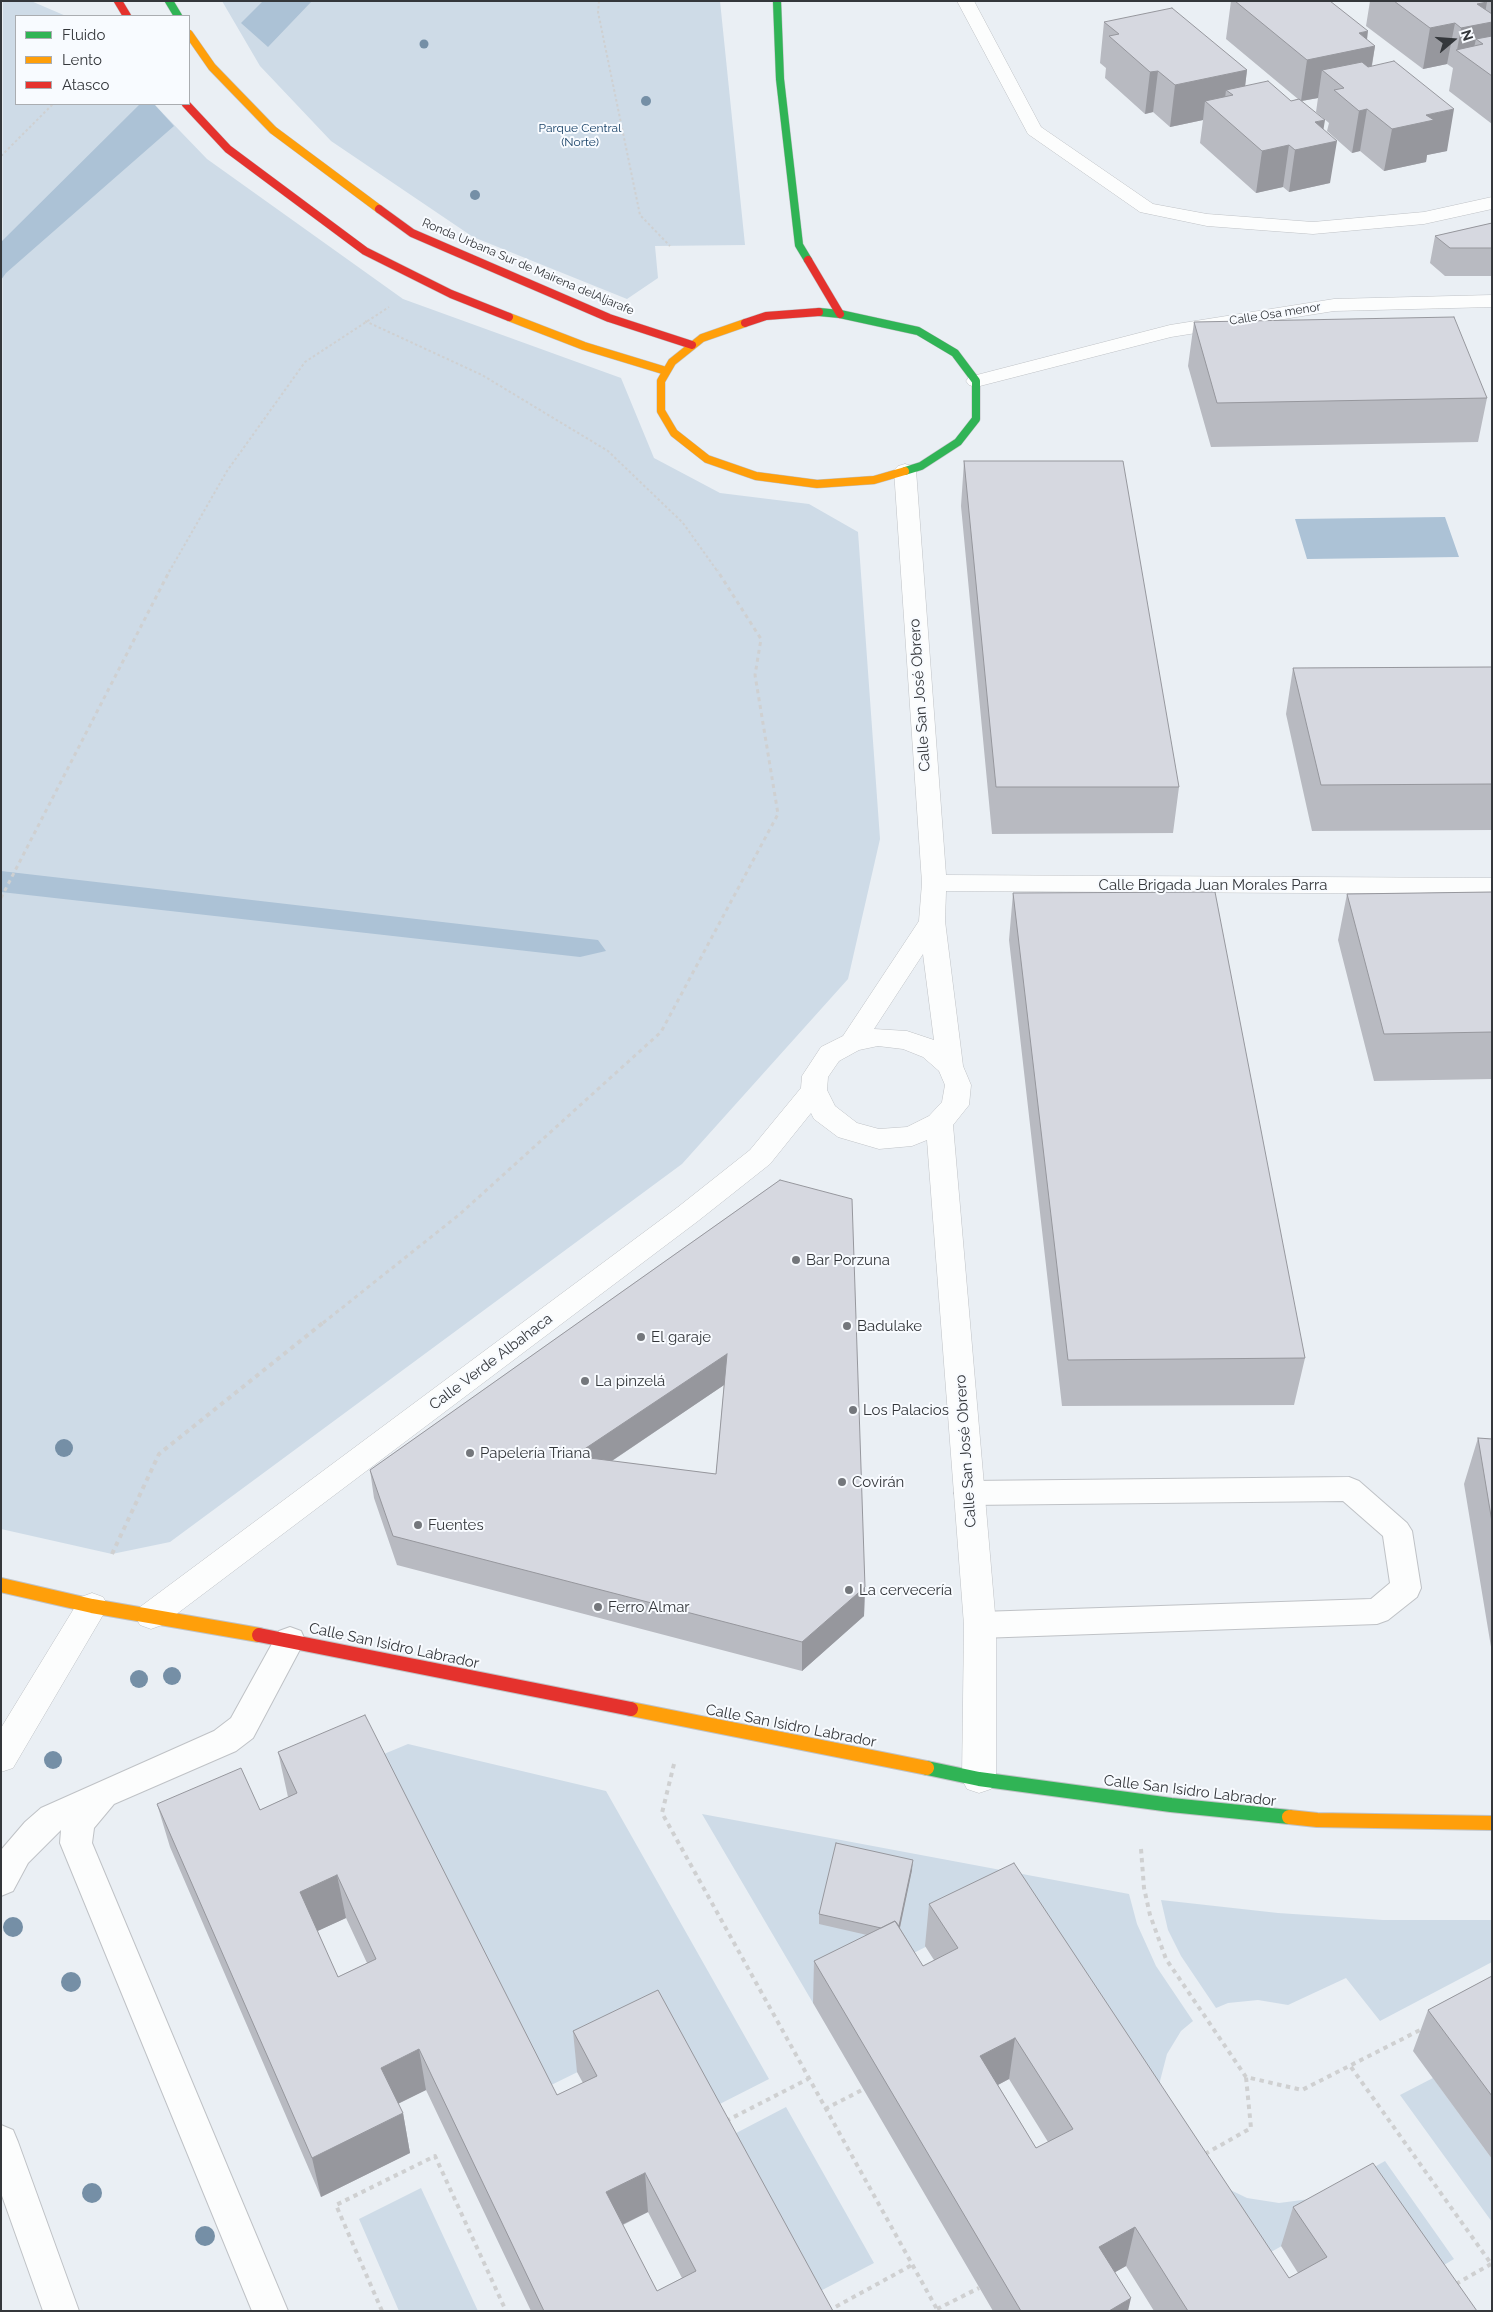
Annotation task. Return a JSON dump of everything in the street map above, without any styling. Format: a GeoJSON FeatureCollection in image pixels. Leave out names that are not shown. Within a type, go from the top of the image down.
{"type":"FeatureCollection","features":[{"type":"Feature","properties":{"kind":"street"},"geometry":{"type":"LineString","coordinates":[[118,1],[126,15]]}},
{"type":"Feature","properties":{"kind":"street"},"geometry":{"type":"LineString","coordinates":[[170,1],[177,15]]}},
{"type":"Feature","properties":{"kind":"street"},"geometry":{"type":"LineString","coordinates":[[777,1],[780,79],[799,245],[840,314]]}},
{"type":"Feature","properties":{"kind":"street"},"geometry":{"type":"LineString","coordinates":[[965,1],[1034,130],[1148,208],[1207,220],[1312,228],[1424,218],[1492,203]]}},
{"type":"Feature","properties":{"kind":"street","name":"Ronda Urbana Sur de Mairena delAljarafe"},"geometry":{"type":"LineString","coordinates":[[190,35],[212,68],[273,130],[412,233],[609,318],[692,345]]}},
{"type":"Feature","properties":{"kind":"street"},"geometry":{"type":"LineString","coordinates":[[187,105],[228,149],[365,251],[451,294],[584,346],[666,371]]}},
{"type":"Feature","properties":{"kind":"street","name":"Calle Osa menor"},"geometry":{"type":"LineString","coordinates":[[976,381],[1170,331],[1334,305],[1492,301]]}},
{"type":"Feature","properties":{"kind":"street"},"geometry":{"type":"LineString","coordinates":[[820,312],[840,314],[918,331],[954,353],[976,381],[976,419],[958,442],[921,466],[874,480],[817,484],[756,476],[707,459],[674,434],[661,411],[661,381],[672,362],[692,345],[702,338],[766,316],[820,312]]}},
{"type":"Feature","properties":{"kind":"street","name":"Calle San José Obrero"},"geometry":{"type":"LineString","coordinates":[[904,470],[934,884],[932,920],[950,1066]]}},
{"type":"Feature","properties":{"kind":"street","name":"Calle Brigada Juan Morales Parra"},"geometry":{"type":"LineString","coordinates":[[934,884],[1492,886]]}},
{"type":"Feature","properties":{"kind":"street"},"geometry":{"type":"LineString","coordinates":[[852,1042],[932,920]]}},
{"type":"Feature","properties":{"kind":"street"},"geometry":{"type":"LineString","coordinates":[[878,1037],[907,1040],[932,1050],[950,1066],[958,1085],[955,1106],[939,1123],[912,1136],[879,1139],[848,1130],[824,1112],[814,1090],[815,1076],[830,1054],[852,1042],[878,1037]]}},
{"type":"Feature","properties":{"kind":"street","name":"Calle Verde Albahaca"},"geometry":{"type":"LineString","coordinates":[[151,1616],[688,1214],[760,1157],[814,1090]]}},
{"type":"Feature","properties":{"kind":"street","name":"Calle San José Obrero"},"geometry":{"type":"LineString","coordinates":[[939,1123],[980,1625],[979,1779]]}},
{"type":"Feature","properties":{"kind":"street","name":"Calle San Isidro Labrador"},"geometry":{"type":"LineString","coordinates":[[1,1584],[92,1606],[290,1640],[979,1779],[1138,1801],[1317,1820],[1492,1823]]}},
{"type":"Feature","properties":{"kind":"street"},"geometry":{"type":"LineString","coordinates":[[1,1758],[92,1606]]}},
{"type":"Feature","properties":{"kind":"lane"},"geometry":{"type":"LineString","coordinates":[[969,1493],[1349,1489],[1397,1531],[1406,1588],[1377,1611],[980,1625]]}},
{"type":"Feature","properties":{"kind":"lane"},"geometry":{"type":"LineString","coordinates":[[1,1881],[17,1853],[52,1818],[102,1794],[225,1741],[242,1728],[290,1640]]}},
{"type":"Feature","properties":{"kind":"lane"},"geometry":{"type":"LineString","coordinates":[[102,1794],[78,1825],[76,1843],[270,2311]]}},
{"type":"Feature","properties":{"kind":"lane"},"geometry":{"type":"LineString","coordinates":[[1,2142],[61,2311]]}},
{"type":"Feature","properties":{"kind":"path"},"geometry":{"type":"LineString","coordinates":[[599,1],[598,12],[640,215],[670,246]]}},
{"type":"Feature","properties":{"kind":"path"},"geometry":{"type":"LineString","coordinates":[[1,156],[52,105]]}},
{"type":"Feature","properties":{"kind":"path"},"geometry":{"type":"LineString","coordinates":[[1,898],[164,580],[227,471],[305,362],[365,320],[431,284]]}},
{"type":"Feature","properties":{"kind":"path"},"geometry":{"type":"LineString","coordinates":[[112,1554],[159,1454],[460,1214],[661,1032],[778,814],[755,675],[761,639],[720,574],[683,523],[608,450],[482,375],[365,320]]}},
{"type":"Feature","properties":{"kind":"path"},"geometry":{"type":"LineString","coordinates":[[683,1720],[662,1814],[937,2310],[980,2288]]}},
{"type":"Feature","properties":{"kind":"path"},"geometry":{"type":"LineString","coordinates":[[1138,1801],[1144,1888],[1150,1915],[1166,1959],[1246,2077],[1251,2128],[1196,2159]]}},
{"type":"Feature","properties":{"kind":"path"},"geometry":{"type":"LineString","coordinates":[[1246,2077],[1302,2090],[1351,2067],[1430,2025]]}},
{"type":"Feature","properties":{"kind":"path"},"geometry":{"type":"LineString","coordinates":[[1351,2067],[1491,2265],[1451,2287]]}},
{"type":"Feature","properties":{"kind":"path"},"geometry":{"type":"LineString","coordinates":[[720,2124],[808,2078]]}},
{"type":"Feature","properties":{"kind":"path"},"geometry":{"type":"LineString","coordinates":[[825,2109],[864,2089]]}},
{"type":"Feature","properties":{"kind":"path"},"geometry":{"type":"LineString","coordinates":[[382,2311],[336,2205],[435,2156],[506,2311]]}},
{"type":"Feature","properties":{"kind":"path"},"geometry":{"type":"LineString","coordinates":[[828,2311],[912,2265]]}},
{"type":"Feature","properties":{"kind":"green space"},"geometry":{"type":"Polygon","coordinates":[[[3,1],[31,1],[64,15],[15,15],[15,105],[155,105],[207,159],[403,299],[621,378],[654,458],[720,493],[809,504],[858,532],[880,839],[848,979],[682,1164],[170,1542],[112,1554],[1,1529],[3,1]]]}},
{"type":"Feature","properties":{"kind":"green space","name":"Parque Central (Norte)"},"geometry":{"type":"Polygon","coordinates":[[[222,1],[720,1],[745,245],[655,246],[658,278],[627,299],[473,237],[331,141],[260,66],[222,1]]]}},
{"type":"Feature","properties":{"kind":"green space"},"geometry":{"type":"Polygon","coordinates":[[[408,1744],[606,1791],[769,2079],[704,2112],[659,2032],[539,2091],[372,1759],[408,1744]]]}},
{"type":"Feature","properties":{"kind":"green space"},"geometry":{"type":"Polygon","coordinates":[[[702,1814],[1129,1894],[1137,1924],[1156,1966],[1193,2021],[1181,2031],[1167,2054],[1160,2081],[1163,2110],[1008,1906],[813,2003],[702,1814]]]}},
{"type":"Feature","properties":{"kind":"green space"},"geometry":{"type":"Polygon","coordinates":[[[1161,1900],[1278,1913],[1383,1920],[1492,1920],[1492,1962],[1380,2021],[1346,1978],[1288,2005],[1258,2000],[1228,2003],[1216,2008],[1181,1956],[1168,1930],[1161,1900]]]}},
{"type":"Feature","properties":{"kind":"green space"},"geometry":{"type":"Polygon","coordinates":[[[1433,2078],[1492,2159],[1492,2222],[1400,2095],[1433,2078]]]}},
{"type":"Feature","properties":{"kind":"green space"},"geometry":{"type":"Polygon","coordinates":[[[786,2107],[874,2263],[805,2299],[719,2142],[786,2107]]]}},
{"type":"Feature","properties":{"kind":"green space"},"geometry":{"type":"Polygon","coordinates":[[[1385,2161],[1454,2259],[1414,2283],[1359,2203],[1244,2267],[1218,2184],[1247,2198],[1279,2203],[1310,2199],[1337,2188],[1385,2161]]]}},
{"type":"Feature","properties":{"kind":"green space"},"geometry":{"type":"Polygon","coordinates":[[[421,2188],[478,2311],[399,2311],[359,2219],[421,2188]]]}},
{"type":"Feature","properties":{"kind":"water"},"geometry":{"type":"Polygon","coordinates":[[[263,1],[312,1],[268,47],[241,23],[263,1]]]}},
{"type":"Feature","properties":{"kind":"water"},"geometry":{"type":"Polygon","coordinates":[[[139,105],[155,105],[174,126],[6,273],[1,280],[1,242],[139,105]]]}},
{"type":"Feature","properties":{"kind":"water"},"geometry":{"type":"Polygon","coordinates":[[[1445,517],[1459,557],[1307,559],[1295,519],[1445,517]]]}},
{"type":"Feature","properties":{"kind":"water"},"geometry":{"type":"Polygon","coordinates":[[[1,871],[598,940],[606,951],[580,957],[1,892],[1,871]]]}},
{"type":"Feature","properties":{"kind":"building"},"geometry":{"type":"Polygon","coordinates":[[[1235,1],[1330,1],[1368,31],[1359,33],[1375,46],[1307,60],[1235,1]]]}},
{"type":"Feature","properties":{"kind":"building"},"geometry":{"type":"Polygon","coordinates":[[[1394,1],[1486,1],[1477,4],[1492,14],[1492,22],[1461,28],[1455,23],[1430,28],[1394,1]]]}},
{"type":"Feature","properties":{"kind":"building"},"geometry":{"type":"Polygon","coordinates":[[[1172,8],[1247,70],[1175,85],[1158,71],[1150,72],[1109,36],[1119,34],[1104,22],[1172,8]]]}},
{"type":"Feature","properties":{"kind":"building"},"geometry":{"type":"Polygon","coordinates":[[[1492,36],[1492,76],[1456,50],[1483,44],[1476,39],[1492,36]]]}},
{"type":"Feature","properties":{"kind":"building"},"geometry":{"type":"Polygon","coordinates":[[[1394,61],[1454,109],[1426,115],[1434,120],[1392,129],[1367,109],[1359,111],[1334,90],[1344,88],[1322,70],[1362,62],[1368,67],[1394,61]]]}},
{"type":"Feature","properties":{"kind":"building"},"geometry":{"type":"Polygon","coordinates":[[[1268,81],[1291,101],[1299,99],[1325,120],[1315,122],[1337,141],[1295,150],[1289,145],[1262,151],[1205,101],[1233,95],[1226,90],[1268,81]]]}},
{"type":"Feature","properties":{"kind":"building"},"geometry":{"type":"Polygon","coordinates":[[[1492,223],[1492,248],[1450,248],[1435,236],[1492,223]]]}},
{"type":"Feature","properties":{"kind":"building"},"geometry":{"type":"Polygon","coordinates":[[[1454,317],[1487,398],[1217,403],[1194,322],[1454,317]]]}},
{"type":"Feature","properties":{"kind":"building"},"geometry":{"type":"Polygon","coordinates":[[[964,461],[1123,461],[1179,787],[996,787],[964,461]]]}},
{"type":"Feature","properties":{"kind":"building"},"geometry":{"type":"Polygon","coordinates":[[[1492,667],[1492,784],[1321,785],[1293,668],[1492,667]]]}},
{"type":"Feature","properties":{"kind":"building"},"geometry":{"type":"Polygon","coordinates":[[[1215,892],[1305,1358],[1068,1360],[1013,893],[1215,892]]]}},
{"type":"Feature","properties":{"kind":"building"},"geometry":{"type":"Polygon","coordinates":[[[1492,892],[1492,1032],[1384,1034],[1347,894],[1492,892]]]}},
{"type":"Feature","properties":{"kind":"building"},"geometry":{"type":"Polygon","coordinates":[[[780,1180],[852,1199],[865,1587],[802,1642],[393,1536],[370,1470],[780,1180]],[[727,1354],[574,1456],[716,1474],[727,1354]]]}},
{"type":"Feature","properties":{"kind":"building"},"geometry":{"type":"Polygon","coordinates":[[[1478,1438],[1492,1439],[1492,1522],[1478,1438]]]}},
{"type":"Feature","properties":{"kind":"building"},"geometry":{"type":"Polygon","coordinates":[[[365,1715],[557,2095],[597,2076],[573,2031],[658,1990],[833,2311],[544,2311],[419,2049],[381,2068],[403,2113],[312,2158],[157,1804],[241,1768],[260,1810],[297,1793],[278,1752],[365,1715]],[[337,1875],[300,1892],[338,1977],[376,1959],[337,1875]],[[645,2173],[606,2192],[657,2291],[696,2271],[645,2173]]]}},
{"type":"Feature","properties":{"kind":"building"},"geometry":{"type":"Polygon","coordinates":[[[836,1843],[913,1860],[899,1926],[895,1921],[881,1928],[819,1914],[836,1843]]]}},
{"type":"Feature","properties":{"kind":"building"},"geometry":{"type":"Polygon","coordinates":[[[1014,1863],[1289,2278],[1327,2257],[1293,2207],[1373,2163],[1477,2311],[1188,2311],[1135,2227],[1099,2247],[1131,2298],[1109,2311],[1021,2311],[814,1961],[895,1921],[923,1966],[958,1948],[929,1904],[1014,1863]],[[1015,2038],[980,2056],[1036,2148],[1073,2129],[1015,2038]]]}},
{"type":"Feature","properties":{"kind":"building"},"geometry":{"type":"Polygon","coordinates":[[[1492,1976],[1492,2096],[1428,2010],[1492,1976]]]}},
{"type":"Feature","properties":{"kind":"traffic: fast"},"geometry":{"type":"LineString","coordinates":[[169,1],[177,15]]}},
{"type":"Feature","properties":{"kind":"traffic: fast"},"geometry":{"type":"LineString","coordinates":[[777,1],[780,79],[799,245],[808,260]]}},
{"type":"Feature","properties":{"kind":"traffic: fast"},"geometry":{"type":"LineString","coordinates":[[819,312],[840,314],[918,331],[955,353],[976,381],[976,419],[958,442],[921,466],[905,471]]}},
{"type":"Feature","properties":{"kind":"traffic: fast"},"geometry":{"type":"LineString","coordinates":[[927,1768],[979,1779],[1171,1805],[1289,1817]]}},
{"type":"Feature","properties":{"kind":"traffic: slow"},"geometry":{"type":"LineString","coordinates":[[190,35],[212,67],[273,130],[379,209]]}},
{"type":"Feature","properties":{"kind":"traffic: slow"},"geometry":{"type":"LineString","coordinates":[[509,317],[584,346],[666,371]]}},
{"type":"Feature","properties":{"kind":"traffic: slow"},"geometry":{"type":"LineString","coordinates":[[745,323],[702,338],[672,362],[661,381],[661,411],[674,433],[707,459],[756,476],[817,484],[874,480],[905,471]]}},
{"type":"Feature","properties":{"kind":"traffic: slow"},"geometry":{"type":"LineString","coordinates":[[1,1585],[92,1606],[259,1635]]}},
{"type":"Feature","properties":{"kind":"traffic: slow"},"geometry":{"type":"LineString","coordinates":[[631,1709],[927,1768]]}},
{"type":"Feature","properties":{"kind":"traffic: slow"},"geometry":{"type":"LineString","coordinates":[[1289,1817],[1317,1820],[1492,1823]]}},
{"type":"Feature","properties":{"kind":"traffic: jam"},"geometry":{"type":"LineString","coordinates":[[118,1],[126,15]]}},
{"type":"Feature","properties":{"kind":"traffic: jam"},"geometry":{"type":"LineString","coordinates":[[187,105],[228,149],[365,251],[451,294],[509,317]]}},
{"type":"Feature","properties":{"kind":"traffic: jam"},"geometry":{"type":"LineString","coordinates":[[379,209],[412,233],[609,318],[692,345]]}},
{"type":"Feature","properties":{"kind":"traffic: jam"},"geometry":{"type":"LineString","coordinates":[[808,260],[840,314]]}},
{"type":"Feature","properties":{"kind":"traffic: jam"},"geometry":{"type":"LineString","coordinates":[[745,323],[766,316],[819,312]]}},
{"type":"Feature","properties":{"kind":"traffic: jam"},"geometry":{"type":"LineString","coordinates":[[259,1635],[631,1709]]}},
{"type":"Feature","properties":{"kind":"place","name":"Bar Porzuna"},"geometry":{"type":"Point","coordinates":[796,1260]}},
{"type":"Feature","properties":{"kind":"place","name":"Badulake"},"geometry":{"type":"Point","coordinates":[847,1326]}},
{"type":"Feature","properties":{"kind":"place","name":"El garaje"},"geometry":{"type":"Point","coordinates":[641,1337]}},
{"type":"Feature","properties":{"kind":"place","name":"La pinzelá"},"geometry":{"type":"Point","coordinates":[585,1381]}},
{"type":"Feature","properties":{"kind":"place","name":"Los Palacios"},"geometry":{"type":"Point","coordinates":[853,1410]}},
{"type":"Feature","properties":{"kind":"place","name":"Papelería Triana"},"geometry":{"type":"Point","coordinates":[470,1453]}},
{"type":"Feature","properties":{"kind":"place","name":"Covirán"},"geometry":{"type":"Point","coordinates":[842,1482]}},
{"type":"Feature","properties":{"kind":"place","name":"Fuentes"},"geometry":{"type":"Point","coordinates":[418,1525]}},
{"type":"Feature","properties":{"kind":"place","name":"La cervecería"},"geometry":{"type":"Point","coordinates":[849,1590]}},
{"type":"Feature","properties":{"kind":"place","name":"Ferro Almar"},"geometry":{"type":"Point","coordinates":[598,1607]}}]}
